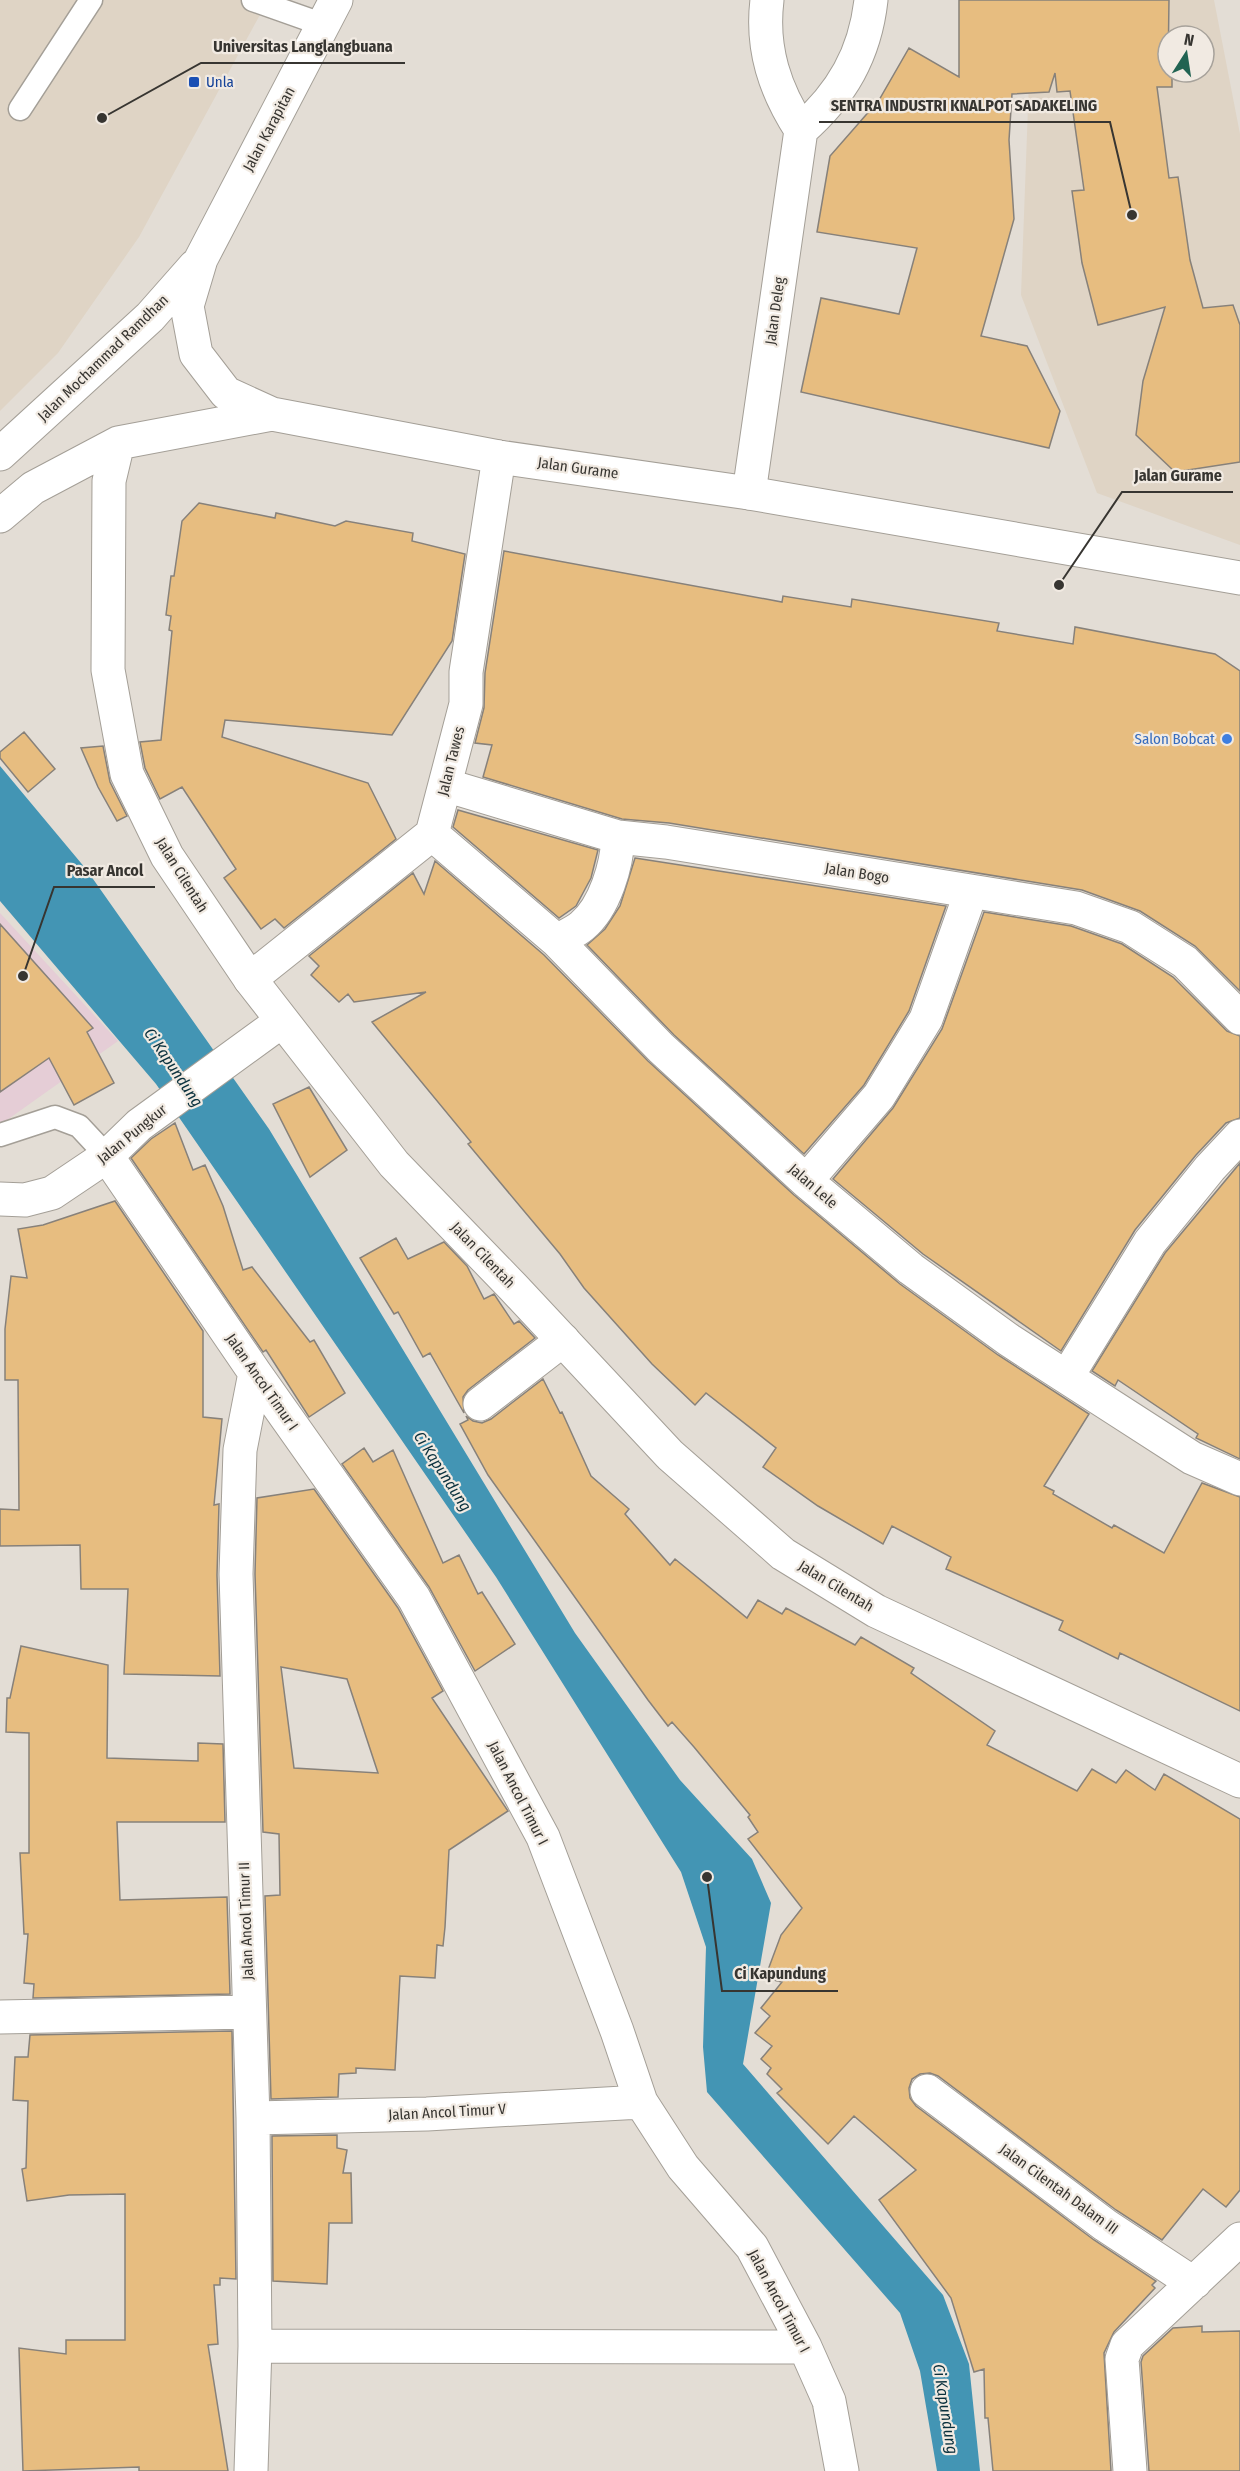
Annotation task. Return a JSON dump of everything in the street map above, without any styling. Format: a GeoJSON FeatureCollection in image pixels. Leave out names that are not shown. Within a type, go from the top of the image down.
{"type":"FeatureCollection","features":[{"type":"Feature","properties":{"kind":"street"},"geometry":{"type":"LineString","coordinates":[[766,0],[766,47],[773,76],[784,104],[801,130],[837,94],[850,73],[863,42],[871,0]]}},
{"type":"Feature","properties":{"kind":"street","name":"Jalan Karapitan"},"geometry":{"type":"LineString","coordinates":[[201,259],[330,13]]}},
{"type":"Feature","properties":{"kind":"street","name":"Jalan Deleg"},"geometry":{"type":"LineString","coordinates":[[749,493],[801,130]]}},
{"type":"Feature","properties":{"kind":"street"},"geometry":{"type":"LineString","coordinates":[[201,259],[187,306],[196,354],[226,393],[272,414]]}},
{"type":"Feature","properties":{"kind":"street","name":"Jalan Mochammad Ramdhan"},"geometry":{"type":"LineString","coordinates":[[0,454],[150,317],[201,259]]}},
{"type":"Feature","properties":{"kind":"street"},"geometry":{"type":"LineString","coordinates":[[0,516],[33,488],[118,443],[272,414]]}},
{"type":"Feature","properties":{"kind":"street","name":"Jalan Gurame"},"geometry":{"type":"LineString","coordinates":[[272,414],[499,457],[749,493],[1240,578]]}},
{"type":"Feature","properties":{"kind":"street","name":"Jalan Cilentah"},"geometry":{"type":"LineString","coordinates":[[118,443],[109,481],[108,670],[128,774],[167,856],[250,979],[394,1164],[670,1455],[783,1554],[876,1611],[1240,1781]]}},
{"type":"Feature","properties":{"kind":"street","name":"Jalan Tawes"},"geometry":{"type":"LineString","coordinates":[[432,834],[466,704],[466,672],[499,457]]}},
{"type":"Feature","properties":{"kind":"street","name":"Jalan Bogo"},"geometry":{"type":"LineString","coordinates":[[445,785],[618,837],[666,842],[1076,908],[1130,927],[1185,962],[1240,1018]]}},
{"type":"Feature","properties":{"kind":"street"},"geometry":{"type":"LineString","coordinates":[[250,979],[432,834]]}},
{"type":"Feature","properties":{"kind":"street","name":"Jalan Lele"},"geometry":{"type":"LineString","coordinates":[[432,834],[557,941],[661,1048],[806,1181],[911,1269],[1009,1340],[1192,1458],[1240,1479]]}},
{"type":"Feature","properties":{"kind":"street"},"geometry":{"type":"LineString","coordinates":[[557,941],[583,926],[605,894],[617,861],[618,837]]}},
{"type":"Feature","properties":{"kind":"street"},"geometry":{"type":"LineString","coordinates":[[806,1181],[879,1096],[926,1019],[971,892]]}},
{"type":"Feature","properties":{"kind":"street","name":"Jalan Pungkur"},"geometry":{"type":"LineString","coordinates":[[0,1199],[25,1200],[52,1193],[107,1156],[139,1125],[282,1021]]}},
{"type":"Feature","properties":{"kind":"street"},"geometry":{"type":"LineString","coordinates":[[1068,1376],[1150,1242],[1210,1168],[1240,1136]]}},
{"type":"Feature","properties":{"kind":"street","name":"Jalan Ancol Timur I"},"geometry":{"type":"LineString","coordinates":[[107,1156],[255,1373],[414,1598],[537,1827],[617,2031],[641,2102],[683,2168],[752,2247],[805,2347],[830,2401],[842,2471]]}},
{"type":"Feature","properties":{"kind":"street"},"geometry":{"type":"LineString","coordinates":[[480,1404],[563,1340]]}},
{"type":"Feature","properties":{"kind":"street","name":"Jalan Ancol Timur II"},"geometry":{"type":"LineString","coordinates":[[251,2471],[255,2346],[253,2118],[236,1574],[240,1450],[255,1373]]}},
{"type":"Feature","properties":{"kind":"street"},"geometry":{"type":"LineString","coordinates":[[0,2017],[249,2012]]}},
{"type":"Feature","properties":{"kind":"street","name":"Jalan Cilentah Dalam III"},"geometry":{"type":"LineString","coordinates":[[927,2091],[1105,2225],[1195,2282]]}},
{"type":"Feature","properties":{"kind":"street","name":"Jalan Ancol Timur V"},"geometry":{"type":"LineString","coordinates":[[253,2118],[427,2114],[641,2102]]}},
{"type":"Feature","properties":{"kind":"street"},"geometry":{"type":"LineString","coordinates":[[1130,2471],[1122,2359],[1127,2344],[1195,2282],[1238,2247]]}},
{"type":"Feature","properties":{"kind":"street"},"geometry":{"type":"LineString","coordinates":[[255,2346],[805,2347]]}},
{"type":"Feature","properties":{"kind":"lane"},"geometry":{"type":"LineString","coordinates":[[20,109],[91,0]]}},
{"type":"Feature","properties":{"kind":"lane"},"geometry":{"type":"LineString","coordinates":[[253,0],[330,13]]}},
{"type":"Feature","properties":{"kind":"lane"},"geometry":{"type":"LineString","coordinates":[[0,1135],[55,1117],[79,1126],[107,1156]]}},
{"type":"Feature","properties":{"kind":"shaded area"},"geometry":{"type":"Polygon","coordinates":[[[0,0],[268,0],[139,237],[58,353],[0,411],[0,0]]]}},
{"type":"Feature","properties":{"kind":"shaded area"},"geometry":{"type":"Polygon","coordinates":[[[1032,0],[1214,0],[1240,134],[1240,545],[1097,493],[1021,295],[1032,0]]]}},
{"type":"Feature","properties":{"kind":"shaded area"},"geometry":{"type":"Polygon","coordinates":[[[0,913],[118,1041],[0,1125],[0,913]]]}},
{"type":"Feature","properties":{"kind":"water"},"geometry":{"type":"Polygon","coordinates":[[[0,766],[86,869],[269,1129],[575,1633],[680,1780],[752,1859],[771,1903],[743,2064],[943,2295],[969,2364],[980,2471],[937,2471],[920,2371],[900,2313],[707,2092],[703,2047],[706,1947],[681,1872],[496,1577],[156,1084],[0,901],[0,766]]]}},
{"type":"Feature","properties":{"kind":"building"},"geometry":{"type":"Polygon","coordinates":[[[959,0],[1169,0],[1169,24],[1156,24],[1156,84],[1172,84],[1172,87],[1157,87],[1169,178],[1178,177],[1190,260],[1203,308],[1233,305],[1240,325],[1240,462],[1175,472],[1136,435],[1143,381],[1165,307],[1098,325],[1082,263],[1072,191],[1084,190],[1070,91],[1057,92],[1055,73],[1049,92],[1012,94],[1009,140],[1014,219],[981,336],[1027,346],[1060,411],[1049,448],[801,392],[821,298],[899,314],[917,248],[817,232],[830,156],[879,100],[909,48],[959,77],[959,0]]]}},
{"type":"Feature","properties":{"kind":"building"},"geometry":{"type":"Polygon","coordinates":[[[199,503],[275,518],[276,513],[335,526],[346,521],[413,533],[412,541],[465,554],[452,641],[392,735],[225,720],[222,737],[368,783],[396,839],[284,928],[275,919],[261,929],[224,878],[236,869],[182,787],[160,799],[145,768],[140,742],[161,740],[172,631],[169,630],[171,616],[166,615],[182,521],[199,503]]]}},
{"type":"Feature","properties":{"kind":"building"},"geometry":{"type":"Polygon","coordinates":[[[504,551],[782,602],[783,596],[851,607],[852,599],[999,623],[997,631],[1073,644],[1075,627],[1215,654],[1240,671],[1240,991],[1195,946],[1140,911],[1082,890],[669,823],[622,819],[483,777],[492,745],[475,743],[484,708],[485,673],[504,551]]]}},
{"type":"Feature","properties":{"kind":"building"},"geometry":{"type":"Polygon","coordinates":[[[24,732],[55,769],[28,792],[0,758],[0,752],[24,732]]]}},
{"type":"Feature","properties":{"kind":"building"},"geometry":{"type":"Polygon","coordinates":[[[103,746],[110,782],[127,816],[117,821],[98,787],[81,748],[103,746]]]}},
{"type":"Feature","properties":{"kind":"building"},"geometry":{"type":"Polygon","coordinates":[[[458,810],[598,850],[591,878],[576,906],[559,918],[453,827],[458,810]]]}},
{"type":"Feature","properties":{"kind":"building"},"geometry":{"type":"Polygon","coordinates":[[[635,858],[946,906],[909,1011],[864,1085],[804,1154],[674,1035],[587,945],[605,929],[620,906],[635,858]]]}},
{"type":"Feature","properties":{"kind":"building"},"geometry":{"type":"Polygon","coordinates":[[[435,861],[544,955],[648,1061],[794,1195],[900,1284],[998,1355],[1089,1414],[1044,1486],[1054,1491],[1053,1494],[1112,1528],[1114,1525],[1164,1553],[1202,1483],[1240,1497],[1240,1711],[1120,1653],[1118,1659],[1059,1630],[1063,1621],[946,1569],[951,1557],[892,1526],[883,1544],[818,1506],[763,1467],[776,1448],[706,1393],[695,1405],[652,1364],[584,1288],[560,1254],[468,1144],[471,1142],[372,1022],[426,992],[354,1002],[348,994],[339,1002],[311,975],[319,966],[309,956],[413,873],[424,894],[435,861]]]}},
{"type":"Feature","properties":{"kind":"building"},"geometry":{"type":"Polygon","coordinates":[[[984,912],[1071,926],[1122,944],[1173,977],[1227,1031],[1240,1036],[1240,1118],[1226,1123],[1196,1155],[1135,1230],[1061,1351],[923,1254],[833,1179],[893,1108],[942,1029],[984,912]]]}},
{"type":"Feature","properties":{"kind":"building"},"geometry":{"type":"Polygon","coordinates":[[[0,924],[93,1028],[87,1032],[114,1083],[74,1105],[49,1058],[0,1092],[0,924]]]}},
{"type":"Feature","properties":{"kind":"building"},"geometry":{"type":"Polygon","coordinates":[[[309,1087],[347,1150],[310,1177],[273,1104],[309,1087]]]}},
{"type":"Feature","properties":{"kind":"building"},"geometry":{"type":"Polygon","coordinates":[[[175,1123],[193,1170],[205,1165],[223,1206],[243,1270],[252,1267],[310,1342],[314,1340],[345,1393],[309,1417],[266,1350],[263,1352],[131,1158],[151,1139],[175,1123]]]}},
{"type":"Feature","properties":{"kind":"building"},"geometry":{"type":"Polygon","coordinates":[[[1240,1163],[1240,1459],[1196,1438],[1198,1434],[1118,1380],[1115,1386],[1092,1371],[1165,1253],[1240,1163]]]}},
{"type":"Feature","properties":{"kind":"building"},"geometry":{"type":"Polygon","coordinates":[[[115,1201],[203,1331],[203,1417],[222,1419],[214,1505],[219,1504],[217,1575],[220,1676],[124,1674],[128,1589],[81,1589],[80,1545],[0,1546],[0,1509],[19,1510],[18,1380],[5,1380],[5,1329],[11,1276],[27,1278],[18,1229],[43,1225],[115,1201]]]}},
{"type":"Feature","properties":{"kind":"building"},"geometry":{"type":"Polygon","coordinates":[[[396,1238],[408,1259],[444,1242],[467,1266],[484,1299],[494,1294],[514,1324],[519,1321],[535,1338],[468,1390],[463,1397],[464,1413],[430,1353],[423,1357],[398,1312],[394,1314],[360,1258],[396,1238]]]}},
{"type":"Feature","properties":{"kind":"building"},"geometry":{"type":"Polygon","coordinates":[[[543,1379],[560,1413],[562,1412],[591,1476],[629,1509],[625,1514],[670,1565],[675,1559],[747,1618],[758,1600],[782,1614],[786,1608],[855,1645],[861,1637],[914,1668],[911,1673],[995,1731],[987,1745],[1077,1791],[1092,1769],[1116,1783],[1126,1770],[1155,1790],[1164,1774],[1240,1819],[1240,2190],[1226,2207],[1203,2189],[1162,2240],[1116,2210],[938,2076],[930,2073],[920,2074],[912,2079],[909,2088],[910,2098],[916,2106],[1094,2240],[1156,2281],[1152,2285],[1155,2288],[1114,2332],[1104,2353],[1111,2471],[993,2471],[988,2418],[985,2418],[984,2369],[974,2372],[951,2298],[879,2200],[916,2170],[854,2116],[828,2144],[777,2093],[782,2089],[767,2074],[771,2068],[761,2059],[772,2046],[755,2033],[770,2016],[761,2008],[782,1982],[765,1978],[781,1935],[802,1908],[748,1839],[758,1832],[748,1817],[750,1815],[672,1722],[668,1726],[648,1700],[488,1475],[460,1424],[468,1420],[466,1416],[482,1423],[491,1419],[543,1379]]]}},
{"type":"Feature","properties":{"kind":"building"},"geometry":{"type":"Polygon","coordinates":[[[364,1448],[373,1462],[393,1450],[443,1563],[459,1555],[478,1594],[482,1592],[515,1644],[475,1671],[429,1587],[342,1464],[364,1448]]]}},
{"type":"Feature","properties":{"kind":"building"},"geometry":{"type":"Polygon","coordinates":[[[314,1489],[398,1608],[443,1691],[432,1698],[508,1811],[449,1850],[443,1946],[437,1945],[435,1978],[400,1976],[395,2070],[356,2068],[356,2073],[339,2074],[338,2097],[271,2099],[265,1896],[280,1895],[279,1834],[263,1832],[255,1574],[257,1498],[314,1489]],[[281,1667],[294,1768],[378,1773],[347,1679],[281,1667]]]}},
{"type":"Feature","properties":{"kind":"building"},"geometry":{"type":"Polygon","coordinates":[[[21,1646],[108,1665],[107,1758],[198,1761],[198,1743],[223,1744],[225,1822],[117,1822],[120,1900],[227,1897],[230,1994],[33,1998],[34,1984],[24,1983],[28,1934],[24,1934],[20,1853],[29,1853],[29,1733],[6,1732],[7,1698],[10,1698],[21,1646]]]}},
{"type":"Feature","properties":{"kind":"building"},"geometry":{"type":"Polygon","coordinates":[[[232,2031],[236,2279],[220,2278],[220,2285],[214,2285],[218,2344],[208,2345],[228,2471],[139,2471],[139,2467],[23,2471],[19,2348],[66,2354],[66,2340],[125,2340],[125,2194],[69,2195],[27,2201],[22,2169],[26,2168],[28,2101],[13,2100],[15,2057],[28,2057],[30,2035],[232,2031]]]}},
{"type":"Feature","properties":{"kind":"building"},"geometry":{"type":"Polygon","coordinates":[[[337,2135],[337,2148],[347,2150],[343,2173],[351,2173],[352,2223],[329,2223],[327,2284],[273,2281],[272,2136],[337,2135]]]}},
{"type":"Feature","properties":{"kind":"building"},"geometry":{"type":"Polygon","coordinates":[[[1202,2326],[1202,2332],[1240,2331],[1240,2471],[1149,2471],[1141,2362],[1143,2356],[1173,2328],[1202,2326]]]}},
{"type":"Feature","properties":{"kind":"place","name":"Unla"},"geometry":{"type":"Point","coordinates":[194,82]}},
{"type":"Feature","properties":{"kind":"place","name":"Universitas Langlangbuana"},"geometry":{"type":"Point","coordinates":[102,118]}},
{"type":"Feature","properties":{"kind":"place","name":"SENTRA INDUSTRI KNALPOT SADAKELING"},"geometry":{"type":"Point","coordinates":[1132,215]}},
{"type":"Feature","properties":{"kind":"place","name":"Jalan Gurame"},"geometry":{"type":"Point","coordinates":[1059,585]}},
{"type":"Feature","properties":{"kind":"place","name":"Salon Bobcat"},"geometry":{"type":"Point","coordinates":[1227,739]}},
{"type":"Feature","properties":{"kind":"place","name":"Pasar Ancol"},"geometry":{"type":"Point","coordinates":[23,976]}},
{"type":"Feature","properties":{"kind":"place","name":"Ci Kapundung"},"geometry":{"type":"Point","coordinates":[707,1877]}}]}
